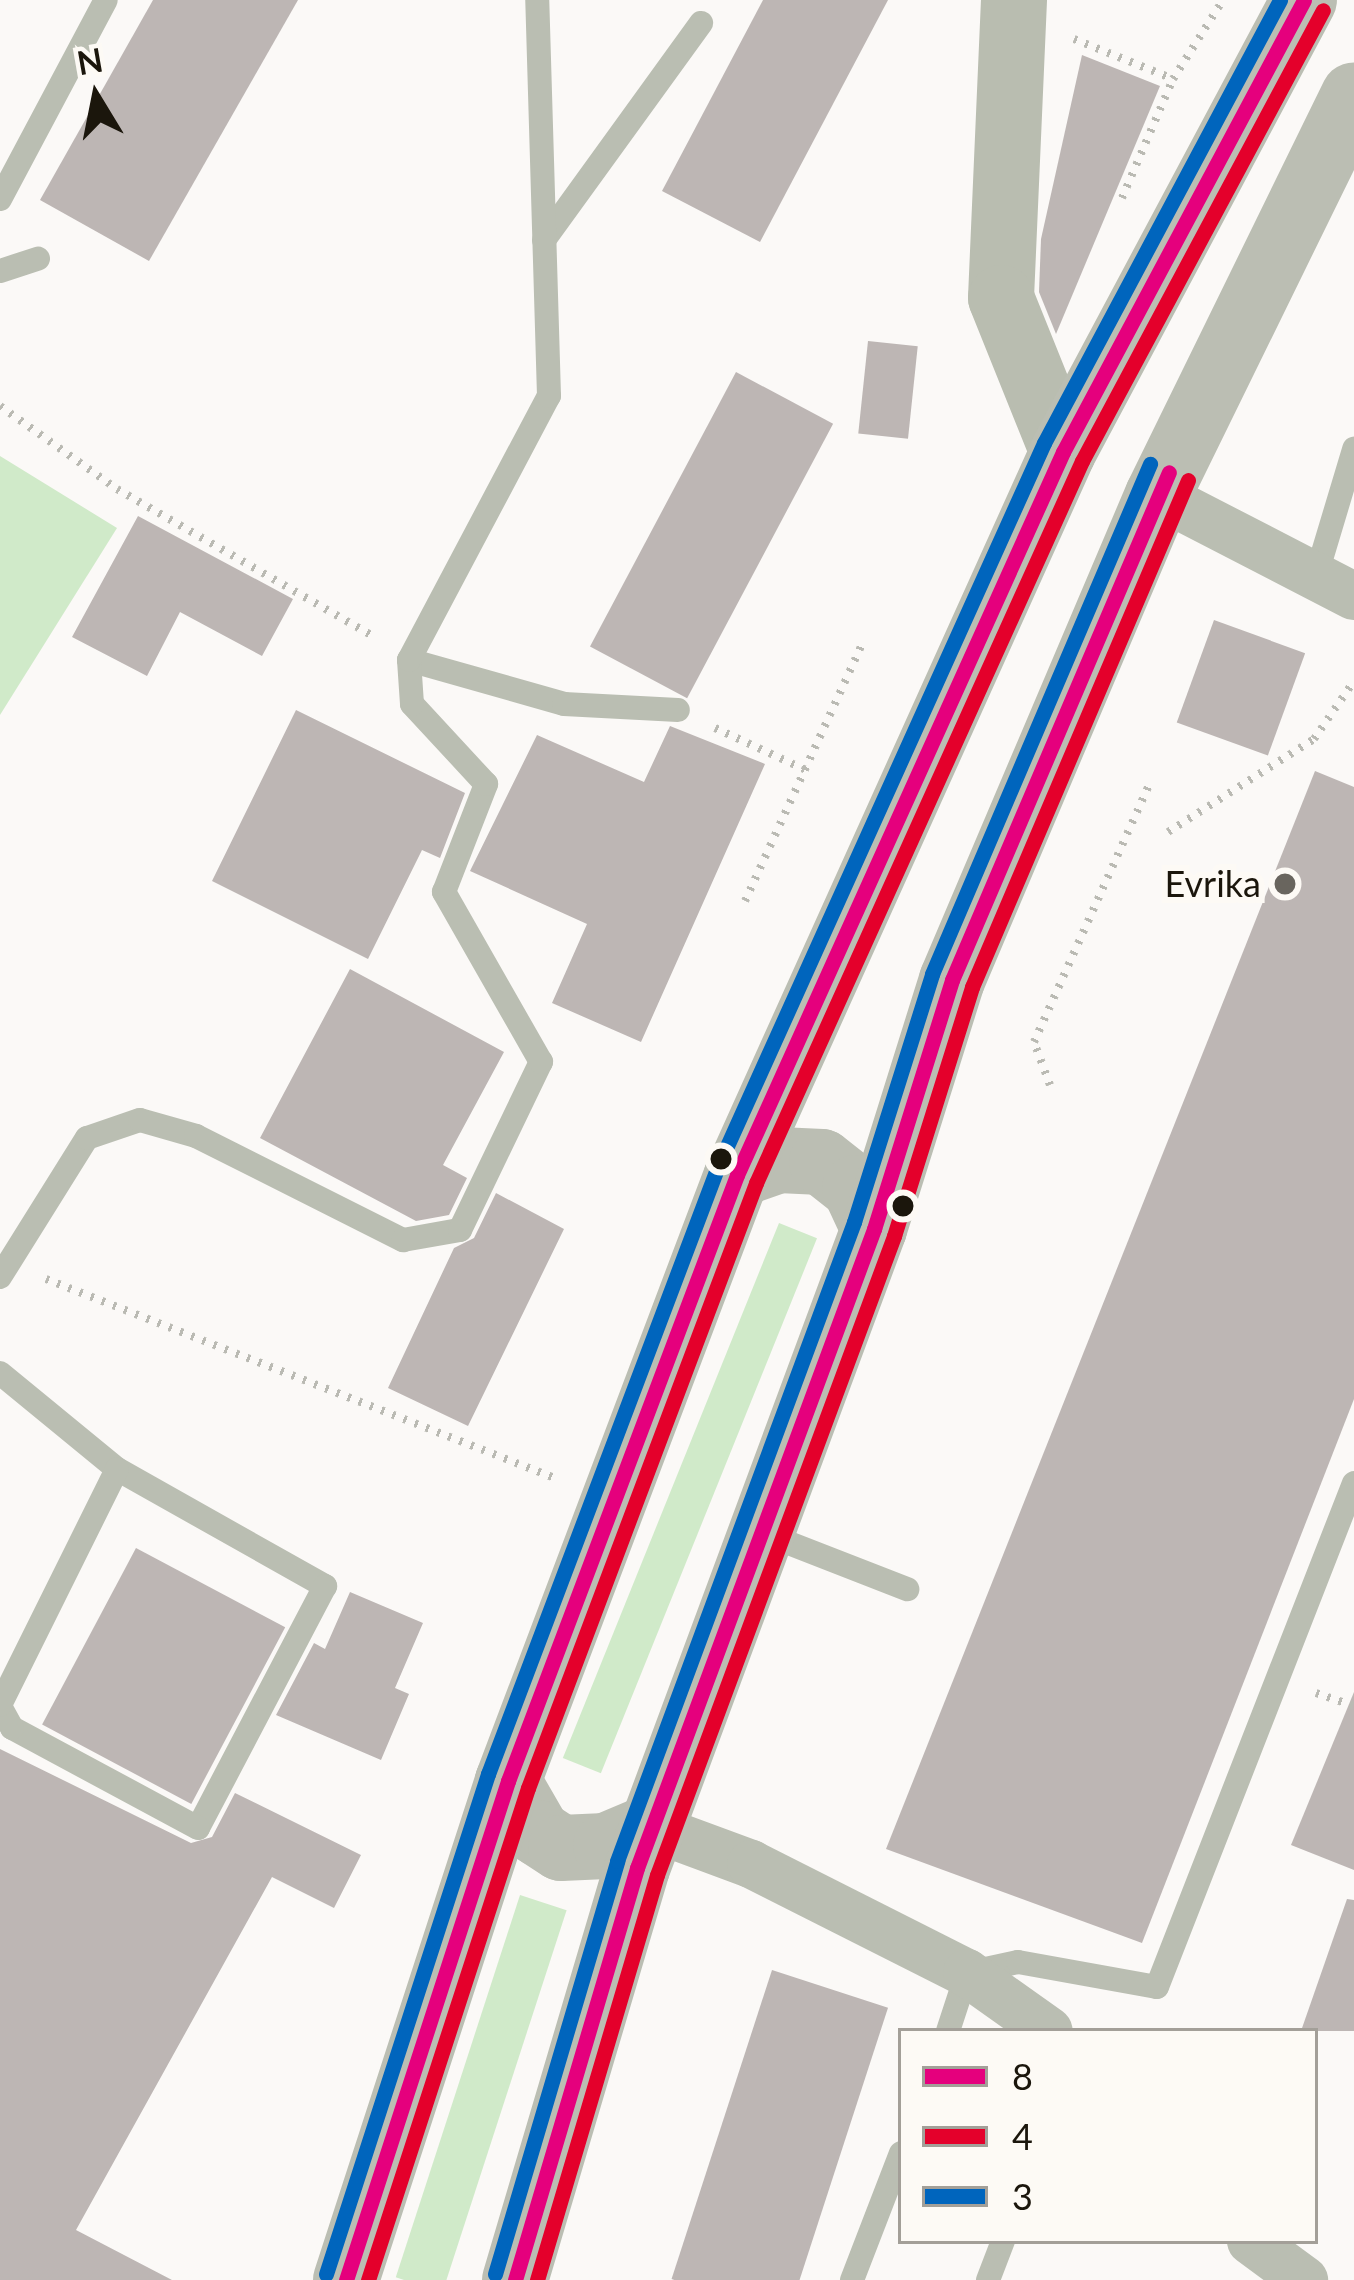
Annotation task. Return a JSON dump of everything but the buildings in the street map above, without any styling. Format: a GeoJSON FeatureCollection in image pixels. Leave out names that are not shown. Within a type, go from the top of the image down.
{"type":"FeatureCollection","features":[{"type":"Feature","properties":{"kind":"main road"},"geometry":{"type":"LineString","coordinates":[[346,2280],[508,1781],[737,1175],[1063,452],[1304,0]]}},
{"type":"Feature","properties":{"kind":"main road"},"geometry":{"type":"LineString","coordinates":[[515,2280],[651,1828],[874,1229],[952,980],[1158,494],[1354,94]]}},
{"type":"Feature","properties":{"kind":"main road"},"geometry":{"type":"LineString","coordinates":[[737,1175],[779,1160],[822,1162],[855,1188],[874,1229]]}},
{"type":"Feature","properties":{"kind":"main road"},"geometry":{"type":"LineString","coordinates":[[508,1781],[538,1832],[560,1848],[586,1851],[651,1828]]}},
{"type":"Feature","properties":{"kind":"street"},"geometry":{"type":"LineString","coordinates":[[1038,17],[1001,298],[1063,452]]}},
{"type":"Feature","properties":{"kind":"street"},"geometry":{"type":"LineString","coordinates":[[1158,494],[1335,586]]}},
{"type":"Feature","properties":{"kind":"street"},"geometry":{"type":"LineString","coordinates":[[651,1828],[751,1864],[968,1973],[1045,2028]]}},
{"type":"Feature","properties":{"kind":"street"},"geometry":{"type":"LineString","coordinates":[[1255,2244],[1304,2280]]}},
{"type":"Feature","properties":{"kind":"lane"},"geometry":{"type":"LineString","coordinates":[[0,199],[106,0]]}},
{"type":"Feature","properties":{"kind":"lane"},"geometry":{"type":"LineString","coordinates":[[4,1271],[87,1138],[140,1120],[196,1136],[403,1240],[460,1230],[541,1062],[444,892],[486,784],[412,704],[409,660],[549,396],[537,0]]}},
{"type":"Feature","properties":{"kind":"lane"},"geometry":{"type":"LineString","coordinates":[[544,240],[701,23]]}},
{"type":"Feature","properties":{"kind":"lane"},"geometry":{"type":"LineString","coordinates":[[0,271],[38,259]]}},
{"type":"Feature","properties":{"kind":"lane"},"geometry":{"type":"LineString","coordinates":[[1335,586],[1354,449]]}},
{"type":"Feature","properties":{"kind":"lane"},"geometry":{"type":"LineString","coordinates":[[409,660],[564,704],[677,710]]}},
{"type":"Feature","properties":{"kind":"lane"},"geometry":{"type":"LineString","coordinates":[[0,1372],[117,1469],[325,1586],[199,1828],[12,1728],[0,1706],[117,1469]]}},
{"type":"Feature","properties":{"kind":"lane"},"geometry":{"type":"LineString","coordinates":[[949,2028],[968,1973],[1018,1962],[1157,1987],[1354,1483]]}},
{"type":"Feature","properties":{"kind":"lane"},"geometry":{"type":"LineString","coordinates":[[761,1532],[907,1589]]}},
{"type":"Feature","properties":{"kind":"lane"},"geometry":{"type":"LineString","coordinates":[[852,2280],[898,2161]]}},
{"type":"Feature","properties":{"kind":"lane"},"geometry":{"type":"LineString","coordinates":[[988,2280],[1002,2244]]}},
{"type":"Feature","properties":{"kind":"path"},"geometry":{"type":"LineString","coordinates":[[1038,17],[1174,79],[1223,0]]}},
{"type":"Feature","properties":{"kind":"path"},"geometry":{"type":"LineString","coordinates":[[0,406],[117,489],[333,608]]}},
{"type":"Feature","properties":{"kind":"path"},"geometry":{"type":"LineString","coordinates":[[745,901],[861,646]]}},
{"type":"Feature","properties":{"kind":"path"},"geometry":{"type":"LineString","coordinates":[[1168,832],[1314,739],[1354,681]]}},
{"type":"Feature","properties":{"kind":"path"},"geometry":{"type":"LineString","coordinates":[[677,710],[806,770]]}},
{"type":"Feature","properties":{"kind":"path"},"geometry":{"type":"LineString","coordinates":[[1050,1085],[1034,1042],[1149,785]]}},
{"type":"Feature","properties":{"kind":"path"},"geometry":{"type":"LineString","coordinates":[[4,1271],[557,1479]]}},
{"type":"Feature","properties":{"kind":"path"},"geometry":{"type":"LineString","coordinates":[[1313,1692],[1354,1706]]}},
{"type":"Feature","properties":{"kind":"green space"},"geometry":{"type":"Polygon","coordinates":[[[0,456],[117,528],[0,715],[0,456]]]}},
{"type":"Feature","properties":{"kind":"green space"},"geometry":{"type":"Polygon","coordinates":[[[779,1223],[817,1238],[601,1773],[563,1758],[779,1223]]]}},
{"type":"Feature","properties":{"kind":"green space"},"geometry":{"type":"Polygon","coordinates":[[[520,1895],[567,1910],[446,2280],[396,2277],[520,1895]]]}},
{"type":"Feature","properties":{"kind":"transit line","name":"3"},"geometry":{"type":"LineString","coordinates":[[326,2274],[488,1774],[718,1166],[1044,443],[1280,0]]}},
{"type":"Feature","properties":{"kind":"transit line","name":"8"},"geometry":{"type":"LineString","coordinates":[[346,2280],[508,1781],[737,1175],[1063,452],[1304,0]]}},
{"type":"Feature","properties":{"kind":"transit line","name":"4"},"geometry":{"type":"LineString","coordinates":[[368,2280],[528,1788],[756,1183],[1082,461],[1323,10]]}},
{"type":"Feature","properties":{"kind":"transit line","name":"3"},"geometry":{"type":"LineString","coordinates":[[495,2274],[617,1861],[854,1222],[932,974],[1150,464]]}},
{"type":"Feature","properties":{"kind":"transit line","name":"8"},"geometry":{"type":"LineString","coordinates":[[515,2280],[637,1868],[874,1229],[952,980],[1169,472]]}},
{"type":"Feature","properties":{"kind":"transit line","name":"4"},"geometry":{"type":"LineString","coordinates":[[537,2280],[657,1875],[894,1236],[972,987],[1188,480]]}},
{"type":"Feature","properties":{"kind":"place","name":"Evrika"},"geometry":{"type":"Point","coordinates":[1285,884]}}]}
